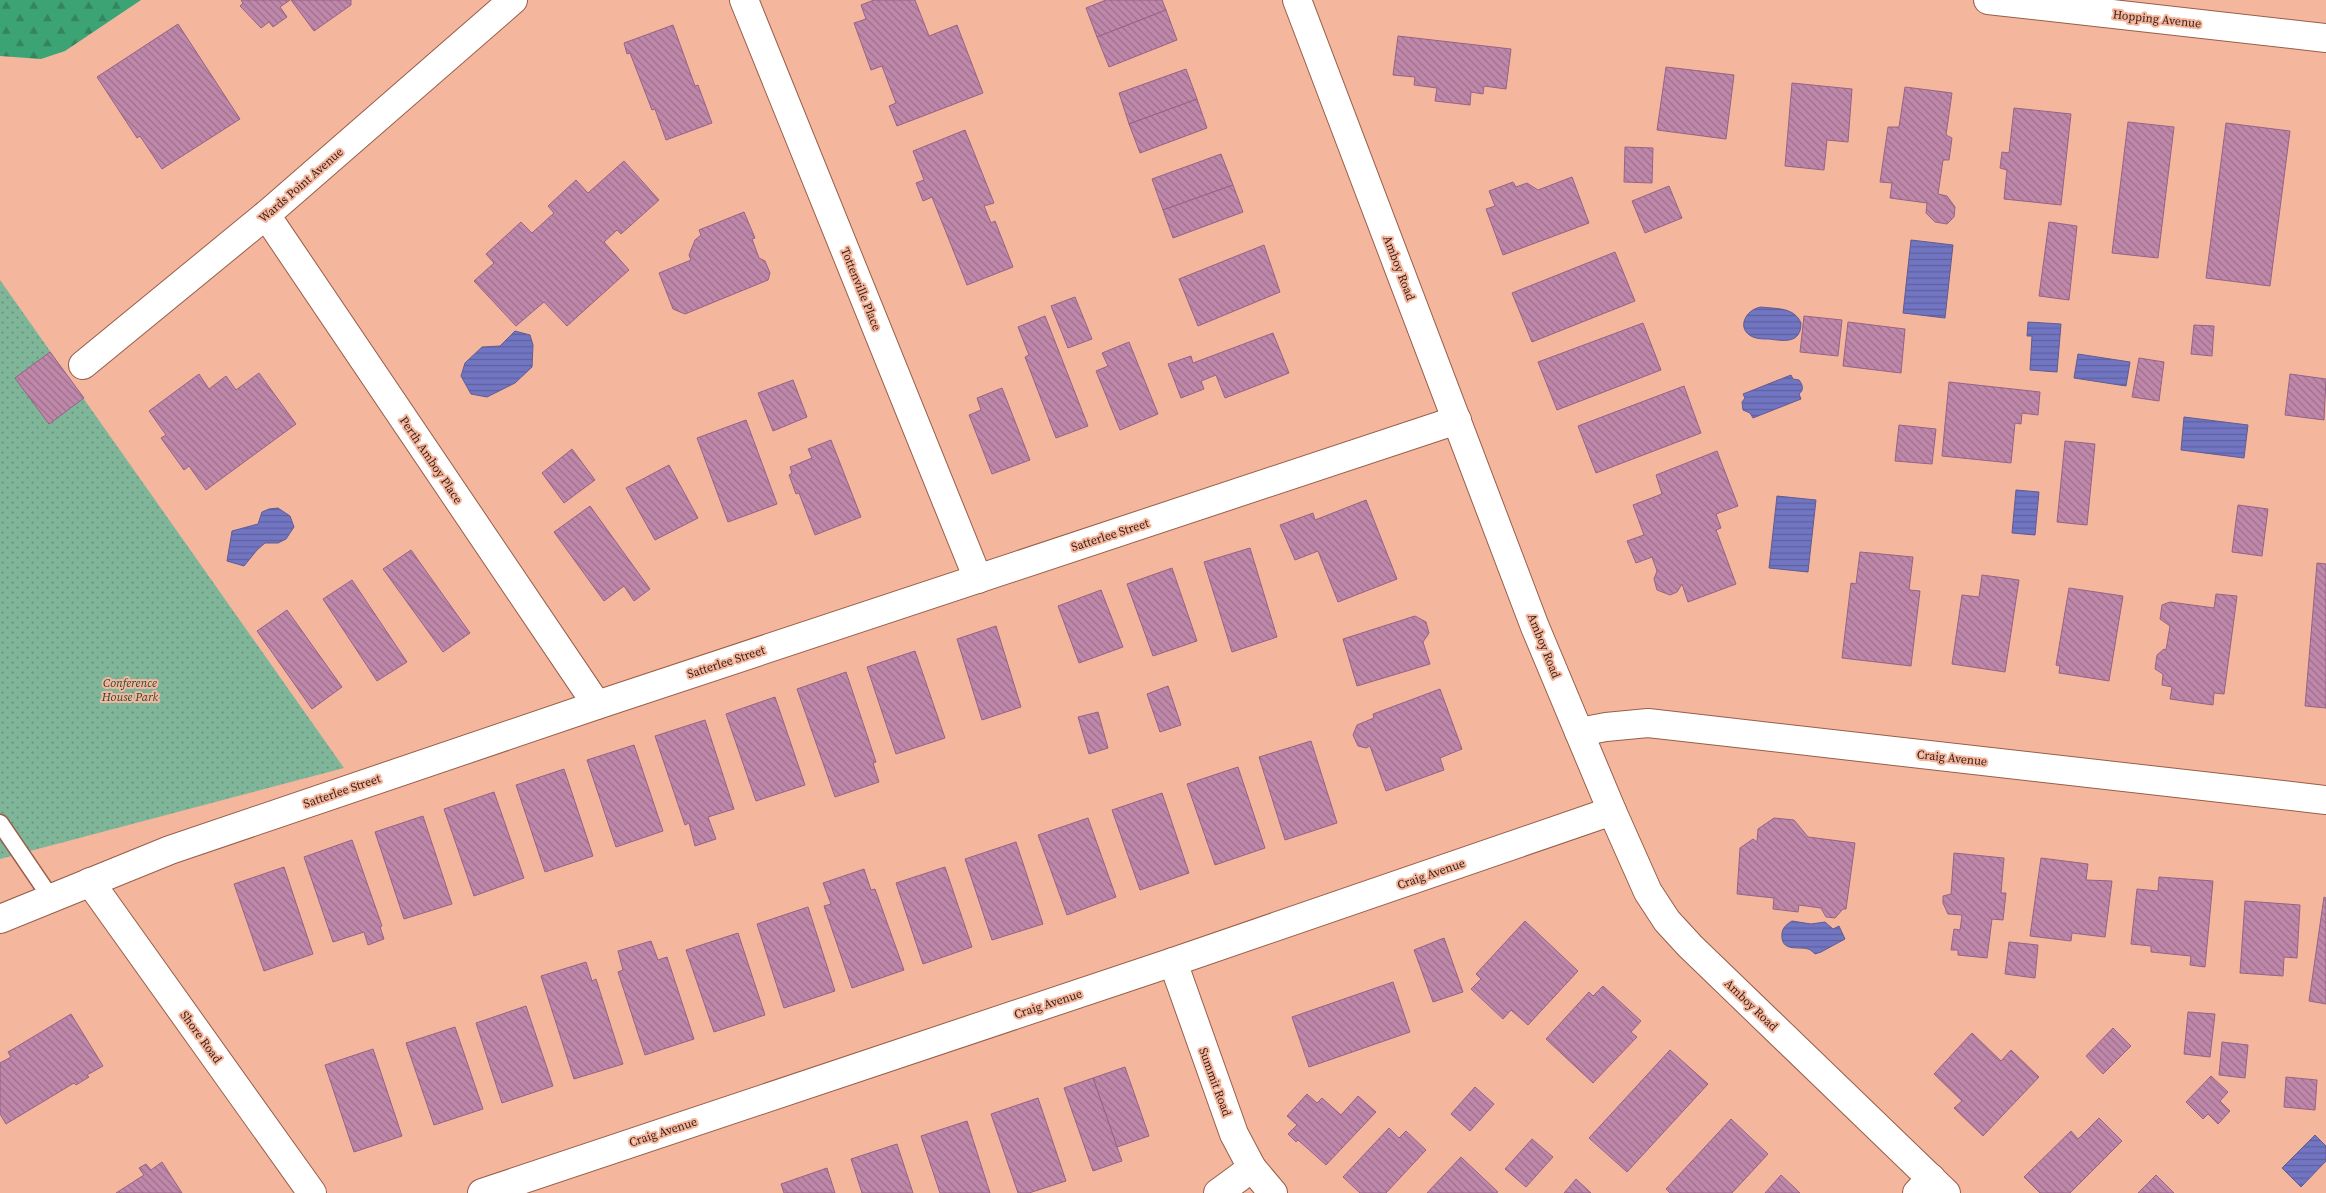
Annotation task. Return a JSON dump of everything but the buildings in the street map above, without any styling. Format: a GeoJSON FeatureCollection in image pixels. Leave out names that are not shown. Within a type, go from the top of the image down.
{"type":"FeatureCollection","features":[{"type":"Feature","properties":{"kind":"street","name":"Wards Point Avenue"},"geometry":{"type":"LineString","coordinates":[[83,365],[266,215],[513,0]]}},
{"type":"Feature","properties":{"kind":"street","name":"Tottenville Place"},"geometry":{"type":"LineString","coordinates":[[744,0],[978,579]]}},
{"type":"Feature","properties":{"kind":"street","name":"Amboy Road"},"geometry":{"type":"LineString","coordinates":[[1297,0],[1535,627],[1640,876],[1666,921],[1931,1188]]}},
{"type":"Feature","properties":{"kind":"street","name":"Hopping Avenue"},"geometry":{"type":"LineString","coordinates":[[1988,0],[2326,38]]}},
{"type":"Feature","properties":{"kind":"street","name":"Perth Amboy Place"},"geometry":{"type":"LineString","coordinates":[[266,215],[597,705]]}},
{"type":"Feature","properties":{"kind":"street","name":"Satterlee Street"},"geometry":{"type":"LineString","coordinates":[[0,918],[170,850],[597,705],[1457,420]]}},
{"type":"Feature","properties":{"kind":"street","name":"Craig Avenue"},"geometry":{"type":"LineString","coordinates":[[1579,732],[1648,723],[2326,800]]}},
{"type":"Feature","properties":{"kind":"street","name":"Craig Avenue"},"geometry":{"type":"LineString","coordinates":[[482,1193],[1173,962],[1612,811]]}},
{"type":"Feature","properties":{"kind":"street","name":"Shore Road"},"geometry":{"type":"LineString","coordinates":[[90,882],[312,1193]]}},
{"type":"Feature","properties":{"kind":"street","name":"Summit Road"},"geometry":{"type":"LineString","coordinates":[[1173,962],[1234,1134],[1252,1168],[1273,1193]]}},
{"type":"Feature","properties":{"kind":"street"},"geometry":{"type":"LineString","coordinates":[[1218,1193],[1252,1168]]}},
{"type":"Feature","properties":{"kind":"lane"},"geometry":{"type":"LineString","coordinates":[[0,824],[52,898]]}},
{"type":"Feature","properties":{"kind":"green space"},"geometry":{"type":"Polygon","coordinates":[[[0,0],[141,0],[65,51],[41,59],[0,56],[0,0]]]}},
{"type":"Feature","properties":{"kind":"green space","name":"Conference House Park"},"geometry":{"type":"Polygon","coordinates":[[[0,280],[344,768],[0,859],[0,280]]]}},
{"type":"Feature","properties":{"kind":"water"},"geometry":{"type":"Polygon","coordinates":[[[1911,240],[1953,245],[1945,318],[1903,313],[1911,240]]]}},
{"type":"Feature","properties":{"kind":"water"},"geometry":{"type":"Polygon","coordinates":[[[1761,307],[1789,311],[1794,314],[1801,323],[1798,335],[1791,340],[1753,337],[1745,329],[1745,320],[1751,311],[1761,307]]]}},
{"type":"Feature","properties":{"kind":"water"},"geometry":{"type":"Polygon","coordinates":[[[2028,322],[2061,324],[2057,372],[2030,370],[2032,336],[2027,336],[2028,322]]]}},
{"type":"Feature","properties":{"kind":"water"},"geometry":{"type":"Polygon","coordinates":[[[515,331],[530,335],[533,345],[532,367],[515,383],[487,397],[471,394],[461,376],[465,363],[482,347],[500,346],[515,331]]]}},
{"type":"Feature","properties":{"kind":"water"},"geometry":{"type":"Polygon","coordinates":[[[2078,354],[2130,362],[2126,386],[2074,378],[2078,354]]]}},
{"type":"Feature","properties":{"kind":"water"},"geometry":{"type":"Polygon","coordinates":[[[1791,375],[1793,379],[1799,380],[1801,384],[1802,389],[1799,394],[1801,399],[1753,418],[1750,413],[1743,410],[1742,402],[1745,398],[1743,394],[1791,375]]]}},
{"type":"Feature","properties":{"kind":"water"},"geometry":{"type":"Polygon","coordinates":[[[2184,417],[2248,425],[2244,458],[2181,450],[2184,417]]]}},
{"type":"Feature","properties":{"kind":"water"},"geometry":{"type":"Polygon","coordinates":[[[2016,490],[2039,492],[2035,535],[2012,533],[2016,490]]]}},
{"type":"Feature","properties":{"kind":"water"},"geometry":{"type":"Polygon","coordinates":[[[1777,496],[1816,500],[1808,572],[1769,568],[1777,496]]]}},
{"type":"Feature","properties":{"kind":"water"},"geometry":{"type":"Polygon","coordinates":[[[278,508],[290,516],[294,527],[286,539],[278,543],[265,543],[244,566],[227,561],[232,531],[258,524],[262,512],[278,508]]]}},
{"type":"Feature","properties":{"kind":"water"},"geometry":{"type":"Polygon","coordinates":[[[1792,921],[1811,924],[1825,922],[1833,929],[1839,926],[1845,939],[1815,954],[1809,949],[1787,946],[1782,939],[1782,933],[1783,929],[1792,921]]]}},
{"type":"Feature","properties":{"kind":"water"},"geometry":{"type":"Polygon","coordinates":[[[2315,1135],[2326,1146],[2326,1161],[2301,1187],[2282,1168],[2315,1135]]]}}]}
